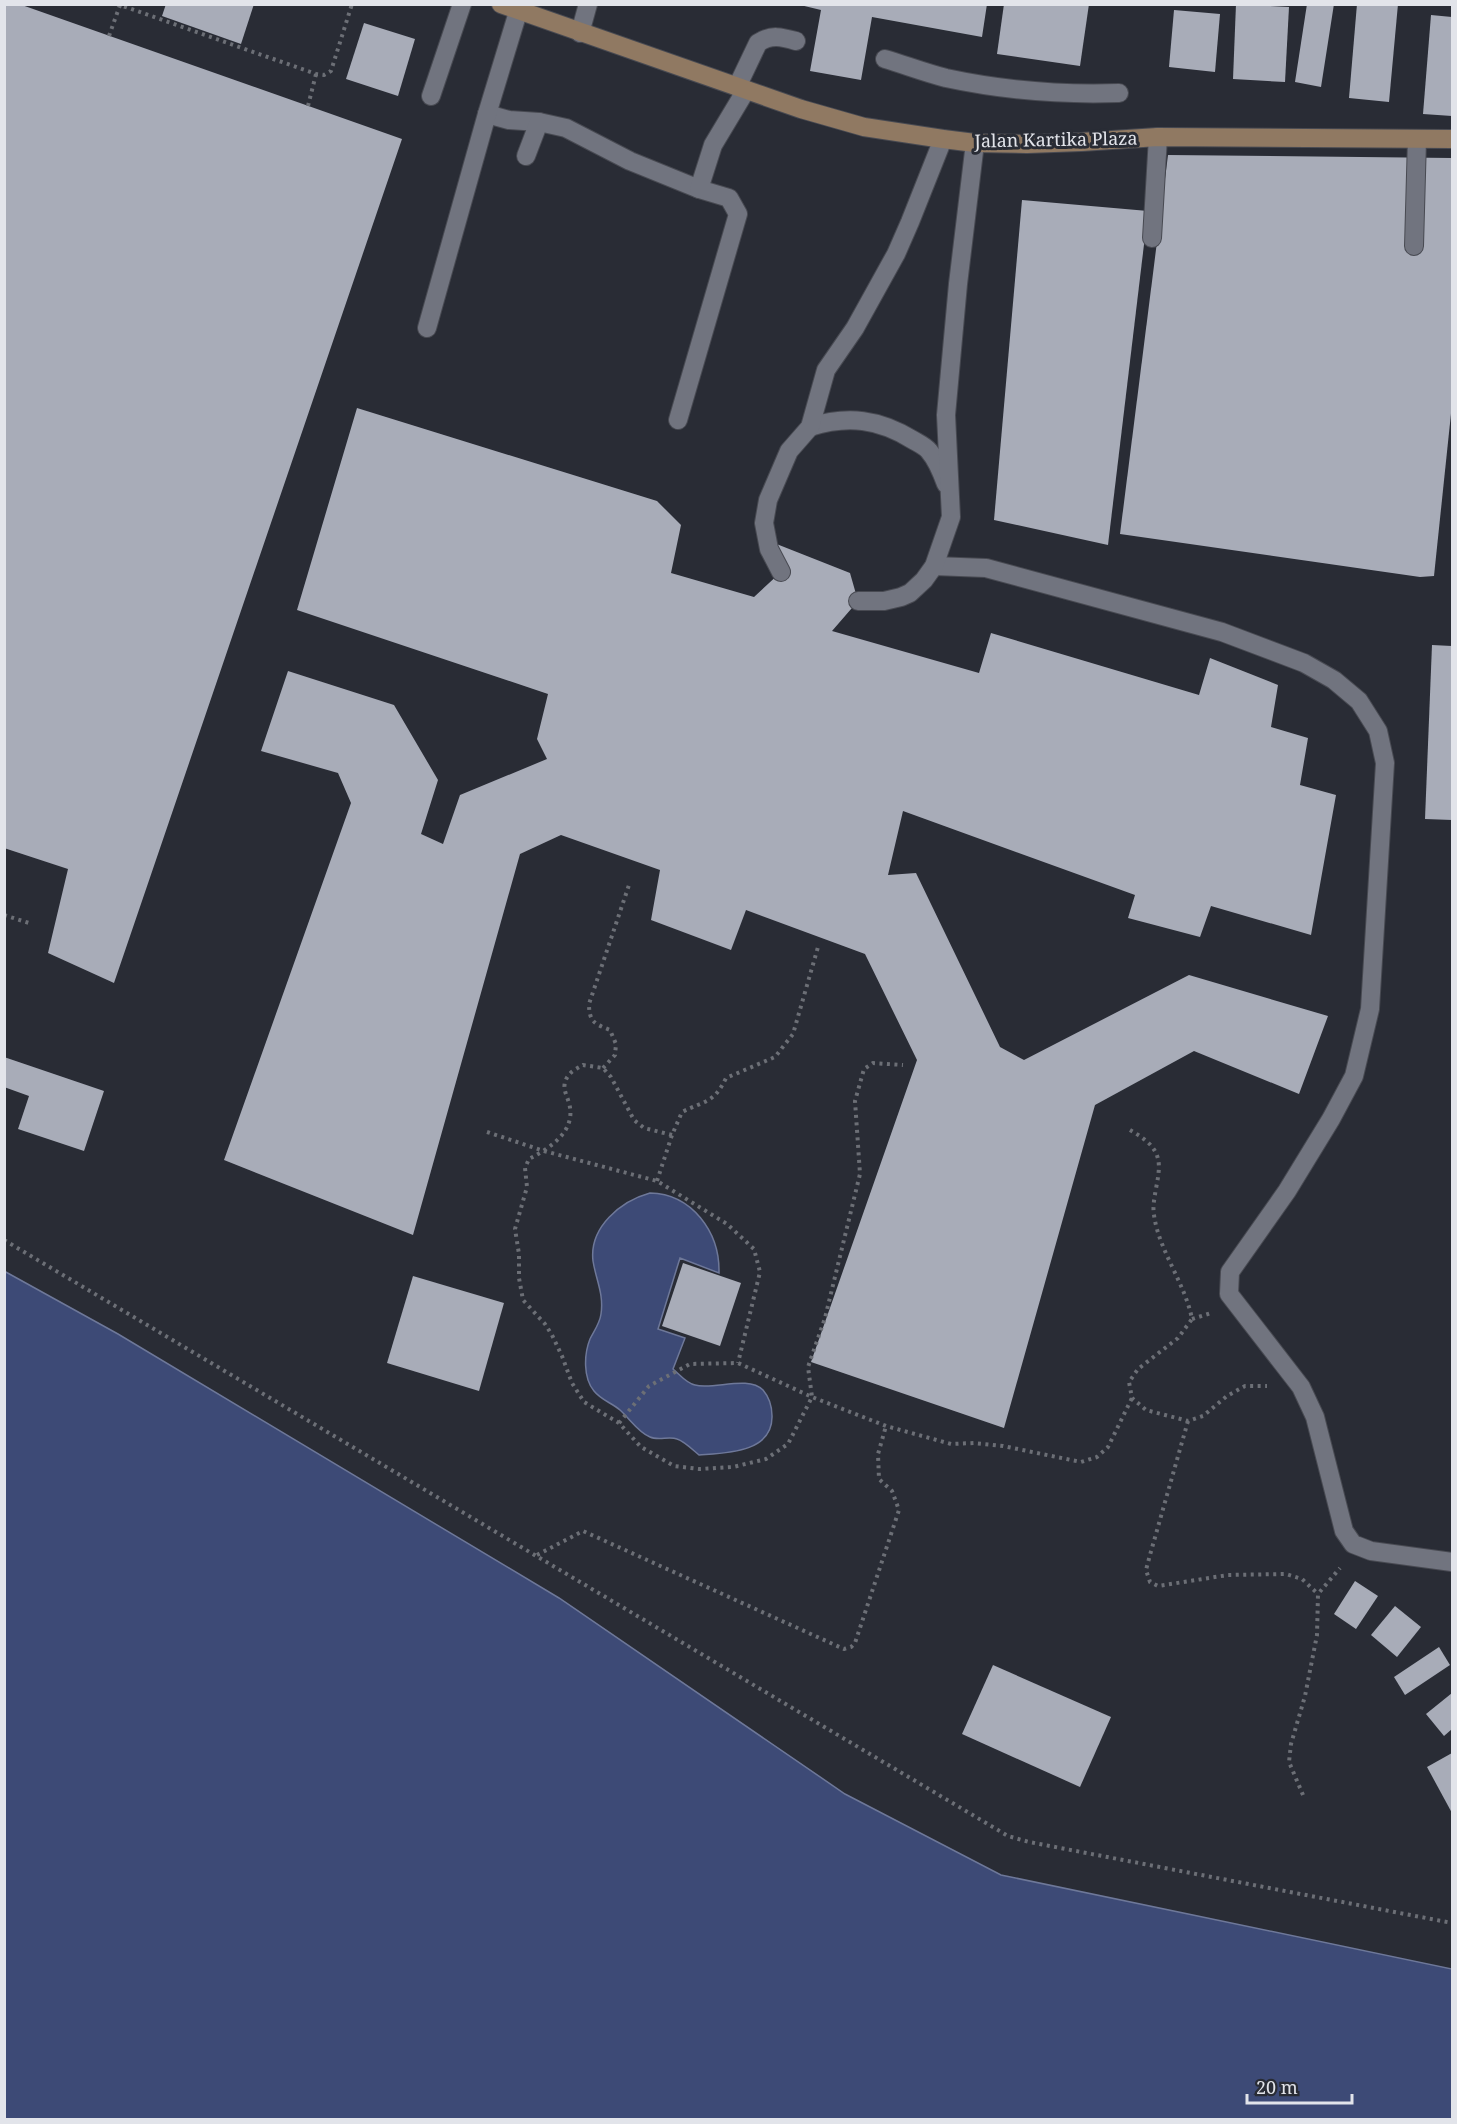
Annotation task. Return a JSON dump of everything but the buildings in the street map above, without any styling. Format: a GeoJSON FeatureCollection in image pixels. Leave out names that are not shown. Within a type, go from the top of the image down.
{"type":"FeatureCollection","features":[{"type":"Feature","properties":{"kind":"main road","name":"Jalan Kartika Plaza"},"geometry":{"type":"LineString","coordinates":[[501,4],[518,12],[801,109],[864,127],[943,139],[975,143],[1081,142],[1158,137],[1452,139]]}},
{"type":"Feature","properties":{"kind":"street"},"geometry":{"type":"LineString","coordinates":[[431,96],[462,4]]}},
{"type":"Feature","properties":{"kind":"street"},"geometry":{"type":"LineString","coordinates":[[580,33],[588,4]]}},
{"type":"Feature","properties":{"kind":"street"},"geometry":{"type":"LineString","coordinates":[[427,328],[518,12]]}},
{"type":"Feature","properties":{"kind":"street"},"geometry":{"type":"LineString","coordinates":[[699,189],[713,145],[741,89],[758,43],[778,36],[796,41]]}},
{"type":"Feature","properties":{"kind":"street"},"geometry":{"type":"LineString","coordinates":[[885,59],[946,78],[996,86],[1077,94],[1119,93]]}},
{"type":"Feature","properties":{"kind":"street"},"geometry":{"type":"LineString","coordinates":[[487,114],[509,120],[539,122],[566,128],[630,161],[699,189],[729,198],[738,214],[678,420]]}},
{"type":"Feature","properties":{"kind":"street"},"geometry":{"type":"LineString","coordinates":[[526,156],[539,122]]}},
{"type":"Feature","properties":{"kind":"street"},"geometry":{"type":"LineString","coordinates":[[1152,238],[1158,137]]}},
{"type":"Feature","properties":{"kind":"street"},"geometry":{"type":"LineString","coordinates":[[781,572],[769,549],[764,523],[768,500],[789,451],[810,427],[826,370],[855,328],[896,254],[943,139]]}},
{"type":"Feature","properties":{"kind":"street"},"geometry":{"type":"LineString","coordinates":[[1414,246],[1417,139]]}},
{"type":"Feature","properties":{"kind":"street"},"geometry":{"type":"LineString","coordinates":[[858,601],[884,601],[901,597],[924,580],[934,566],[951,518],[946,414],[958,284],[975,143]]}},
{"type":"Feature","properties":{"kind":"street"},"geometry":{"type":"LineString","coordinates":[[810,427],[841,420],[868,421],[902,434],[928,450],[942,471],[950,494]]}},
{"type":"Feature","properties":{"kind":"street"},"geometry":{"type":"LineString","coordinates":[[934,566],[986,568],[1222,632],[1304,663],[1334,680],[1359,701],[1378,731],[1384,763],[1370,1009],[1353,1076],[1331,1119],[1287,1191],[1230,1272],[1229,1294],[1301,1387],[1315,1417],[1344,1531],[1353,1544],[1371,1551],[1452,1563]]}},
{"type":"Feature","properties":{"kind":"path"},"geometry":{"type":"LineString","coordinates":[[138,12],[141,4]]}},
{"type":"Feature","properties":{"kind":"path"},"geometry":{"type":"LineString","coordinates":[[110,36],[119,5],[324,75],[331,71],[352,4]]}},
{"type":"Feature","properties":{"kind":"path"},"geometry":{"type":"LineString","coordinates":[[308,106],[316,74]]}},
{"type":"Feature","properties":{"kind":"path"},"geometry":{"type":"LineString","coordinates":[[603,1068],[615,1055],[616,1044],[610,1030],[593,1021],[589,1014],[589,1004],[629,885]]}},
{"type":"Feature","properties":{"kind":"path"},"geometry":{"type":"LineString","coordinates":[[4,915],[29,923]]}},
{"type":"Feature","properties":{"kind":"path"},"geometry":{"type":"LineString","coordinates":[[657,1181],[682,1112],[710,1101],[719,1092],[726,1078],[776,1057],[793,1034],[818,947]]}},
{"type":"Feature","properties":{"kind":"path"},"geometry":{"type":"LineString","coordinates":[[672,1135],[644,1128],[634,1120],[611,1077],[603,1068],[583,1065],[568,1075],[564,1085],[571,1117],[568,1128],[544,1151],[529,1159],[525,1168],[527,1187],[515,1229],[523,1300],[545,1324],[562,1356],[572,1383],[584,1402],[619,1423],[641,1447],[674,1466],[699,1469],[733,1467],[766,1459],[788,1444],[812,1397],[808,1367],[825,1318],[860,1174],[855,1101],[864,1069],[873,1063],[903,1065]]}},
{"type":"Feature","properties":{"kind":"path"},"geometry":{"type":"LineString","coordinates":[[619,1423],[649,1386],[690,1364],[738,1363],[812,1397],[886,1426],[951,1444],[974,1443],[1003,1446],[1081,1462],[1097,1457],[1108,1447],[1132,1398],[1129,1382],[1138,1369],[1178,1338],[1192,1319],[1188,1302],[1161,1240],[1153,1214],[1159,1160],[1147,1140],[1130,1130]]}},
{"type":"Feature","properties":{"kind":"path"},"geometry":{"type":"LineString","coordinates":[[487,1132],[544,1151],[657,1181],[727,1224],[754,1250],[760,1272],[738,1363]]}},
{"type":"Feature","properties":{"kind":"path"},"geometry":{"type":"LineString","coordinates":[[4,1240],[536,1555],[753,1687],[1008,1836],[1029,1842],[1452,1923]]}},
{"type":"Feature","properties":{"kind":"path"},"geometry":{"type":"LineString","coordinates":[[1132,1398],[1146,1410],[1188,1420],[1203,1416],[1227,1396],[1245,1386],[1270,1386]]}},
{"type":"Feature","properties":{"kind":"path"},"geometry":{"type":"LineString","coordinates":[[1188,1420],[1149,1555],[1146,1570],[1149,1582],[1158,1586],[1228,1575],[1286,1574],[1302,1579],[1318,1594],[1317,1635],[1305,1696],[1291,1744],[1289,1762],[1303,1795]]}},
{"type":"Feature","properties":{"kind":"path"},"geometry":{"type":"LineString","coordinates":[[536,1555],[583,1531],[844,1648],[851,1647],[855,1643],[899,1510],[892,1491],[879,1479],[878,1454],[886,1426]]}},
{"type":"Feature","properties":{"kind":"water"},"geometry":{"type":"Polygon","coordinates":[[[650,1193],[679,1200],[691,1208],[701,1218],[715,1243],[719,1273],[680,1258],[658,1329],[685,1338],[673,1369],[689,1383],[703,1386],[740,1383],[757,1386],[763,1390],[771,1409],[770,1428],[765,1437],[746,1449],[699,1455],[677,1439],[650,1437],[590,1386],[586,1373],[587,1352],[602,1307],[593,1261],[596,1237],[609,1217],[618,1209],[650,1193]]]}},
{"type":"Feature","properties":{"kind":"water"},"geometry":{"type":"Polygon","coordinates":[[[4,1271],[118,1334],[559,1598],[845,1794],[1001,1875],[1452,1969],[1452,2119],[5,2119],[4,1271]]]}}]}
